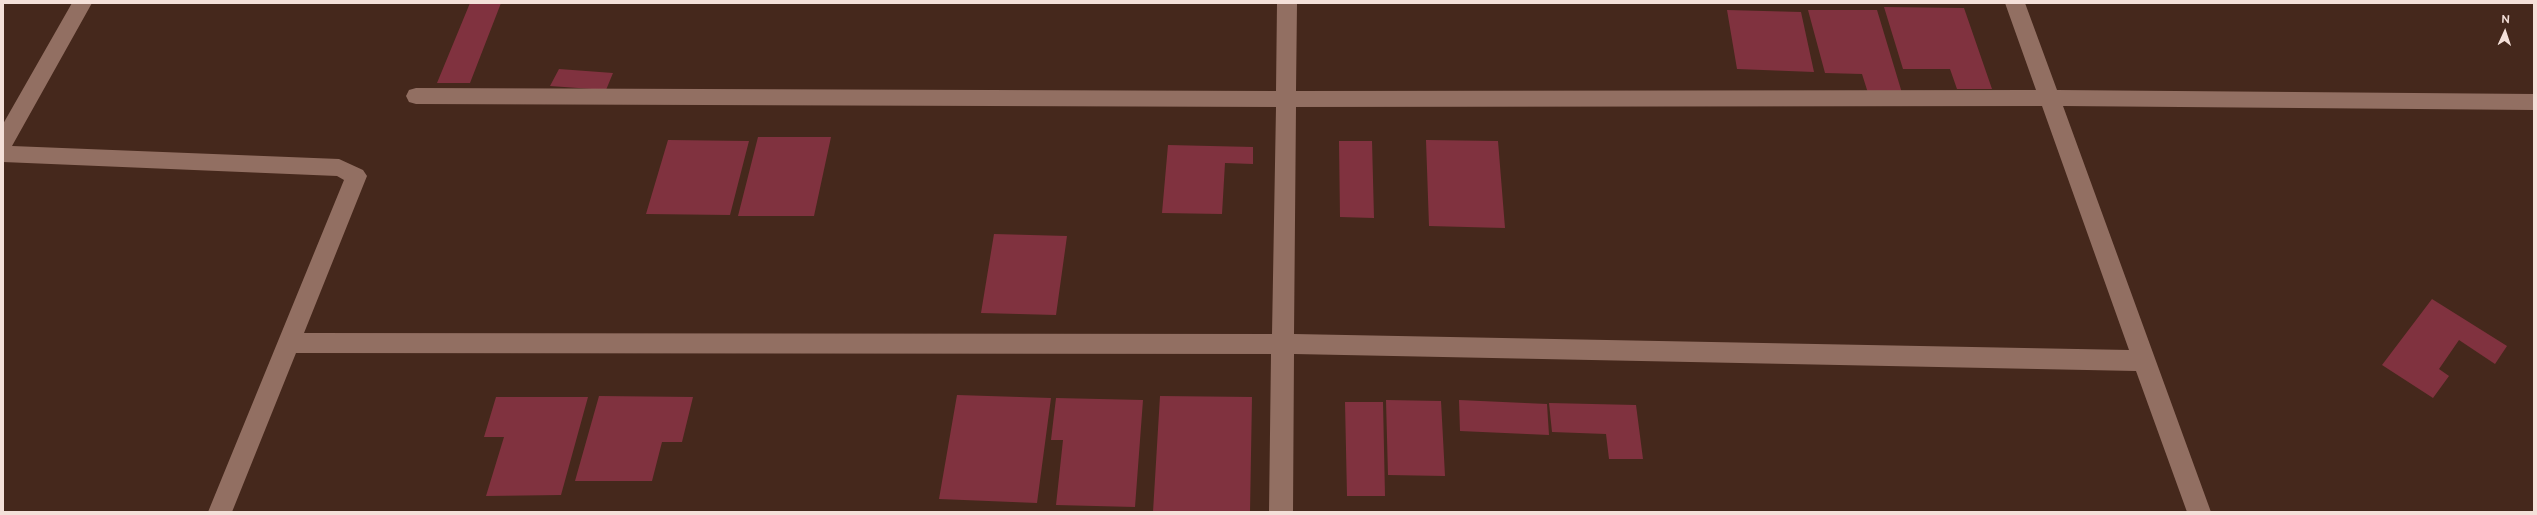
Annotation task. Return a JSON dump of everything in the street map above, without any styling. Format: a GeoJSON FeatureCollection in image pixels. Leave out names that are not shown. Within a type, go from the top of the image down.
{"type":"FeatureCollection","features":[{"type":"Feature","properties":{"kind":"street"},"geometry":{"type":"LineString","coordinates":[[3,143],[82,3]]}},
{"type":"Feature","properties":{"kind":"street"},"geometry":{"type":"LineString","coordinates":[[1281,512],[1287,3]]}},
{"type":"Feature","properties":{"kind":"street"},"geometry":{"type":"LineString","coordinates":[[2015,3],[2048,98],[2145,360],[2199,512]]}},
{"type":"Feature","properties":{"kind":"street"},"geometry":{"type":"LineString","coordinates":[[416,96],[1286,99],[2048,98],[2534,102]]}},
{"type":"Feature","properties":{"kind":"street"},"geometry":{"type":"LineString","coordinates":[[3,154],[339,168],[356,176],[290,343],[220,512]]}},
{"type":"Feature","properties":{"kind":"street"},"geometry":{"type":"LineString","coordinates":[[290,343],[1283,344],[2145,360]]}},
{"type":"Feature","properties":{"kind":"building"},"geometry":{"type":"Polygon","coordinates":[[[470,3],[501,3],[470,83],[437,83],[470,3]]]}},
{"type":"Feature","properties":{"kind":"building"},"geometry":{"type":"Polygon","coordinates":[[[1884,7],[1964,8],[1992,89],[1957,89],[1950,69],[1903,69],[1884,7]]]}},
{"type":"Feature","properties":{"kind":"building"},"geometry":{"type":"Polygon","coordinates":[[[1727,10],[1801,12],[1814,72],[1737,69],[1727,10]]]}},
{"type":"Feature","properties":{"kind":"building"},"geometry":{"type":"Polygon","coordinates":[[[1808,10],[1877,10],[1902,93],[1868,93],[1862,74],[1825,73],[1808,10]]]}},
{"type":"Feature","properties":{"kind":"building"},"geometry":{"type":"Polygon","coordinates":[[[559,69],[613,73],[606,90],[550,86],[559,69]]]}},
{"type":"Feature","properties":{"kind":"building"},"geometry":{"type":"Polygon","coordinates":[[[758,137],[831,137],[814,216],[738,216],[758,137]]]}},
{"type":"Feature","properties":{"kind":"building"},"geometry":{"type":"Polygon","coordinates":[[[668,140],[749,141],[730,215],[646,214],[668,140]]]}},
{"type":"Feature","properties":{"kind":"building"},"geometry":{"type":"Polygon","coordinates":[[[1426,140],[1498,141],[1505,228],[1429,226],[1426,140]]]}},
{"type":"Feature","properties":{"kind":"building"},"geometry":{"type":"Polygon","coordinates":[[[1339,141],[1372,141],[1374,218],[1340,217],[1339,141]]]}},
{"type":"Feature","properties":{"kind":"building"},"geometry":{"type":"Polygon","coordinates":[[[1168,145],[1253,147],[1253,164],[1225,163],[1222,214],[1162,213],[1168,145]]]}},
{"type":"Feature","properties":{"kind":"building"},"geometry":{"type":"Polygon","coordinates":[[[994,234],[1067,236],[1056,315],[981,313],[994,234]]]}},
{"type":"Feature","properties":{"kind":"building"},"geometry":{"type":"Polygon","coordinates":[[[2432,299],[2507,346],[2495,364],[2459,340],[2439,369],[2449,376],[2433,398],[2382,365],[2432,299]]]}},
{"type":"Feature","properties":{"kind":"building"},"geometry":{"type":"Polygon","coordinates":[[[957,395],[1051,398],[1037,503],[939,499],[957,395]]]}},
{"type":"Feature","properties":{"kind":"building"},"geometry":{"type":"Polygon","coordinates":[[[599,396],[693,397],[682,442],[662,442],[652,481],[575,481],[599,396]]]}},
{"type":"Feature","properties":{"kind":"building"},"geometry":{"type":"Polygon","coordinates":[[[1160,396],[1252,397],[1250,512],[1153,512],[1160,396]]]}},
{"type":"Feature","properties":{"kind":"building"},"geometry":{"type":"Polygon","coordinates":[[[496,397],[588,397],[561,495],[486,496],[504,437],[484,437],[496,397]]]}},
{"type":"Feature","properties":{"kind":"building"},"geometry":{"type":"Polygon","coordinates":[[[1056,398],[1143,400],[1135,507],[1056,505],[1063,440],[1051,440],[1056,398]]]}},
{"type":"Feature","properties":{"kind":"building"},"geometry":{"type":"Polygon","coordinates":[[[1386,400],[1441,401],[1445,476],[1388,475],[1386,400]]]}},
{"type":"Feature","properties":{"kind":"building"},"geometry":{"type":"Polygon","coordinates":[[[1459,400],[1547,404],[1549,435],[1460,431],[1459,400]]]}},
{"type":"Feature","properties":{"kind":"building"},"geometry":{"type":"Polygon","coordinates":[[[1345,402],[1383,402],[1385,496],[1347,496],[1345,402]]]}},
{"type":"Feature","properties":{"kind":"building"},"geometry":{"type":"Polygon","coordinates":[[[1549,403],[1636,405],[1643,459],[1609,459],[1606,434],[1552,432],[1549,403]]]}}]}
